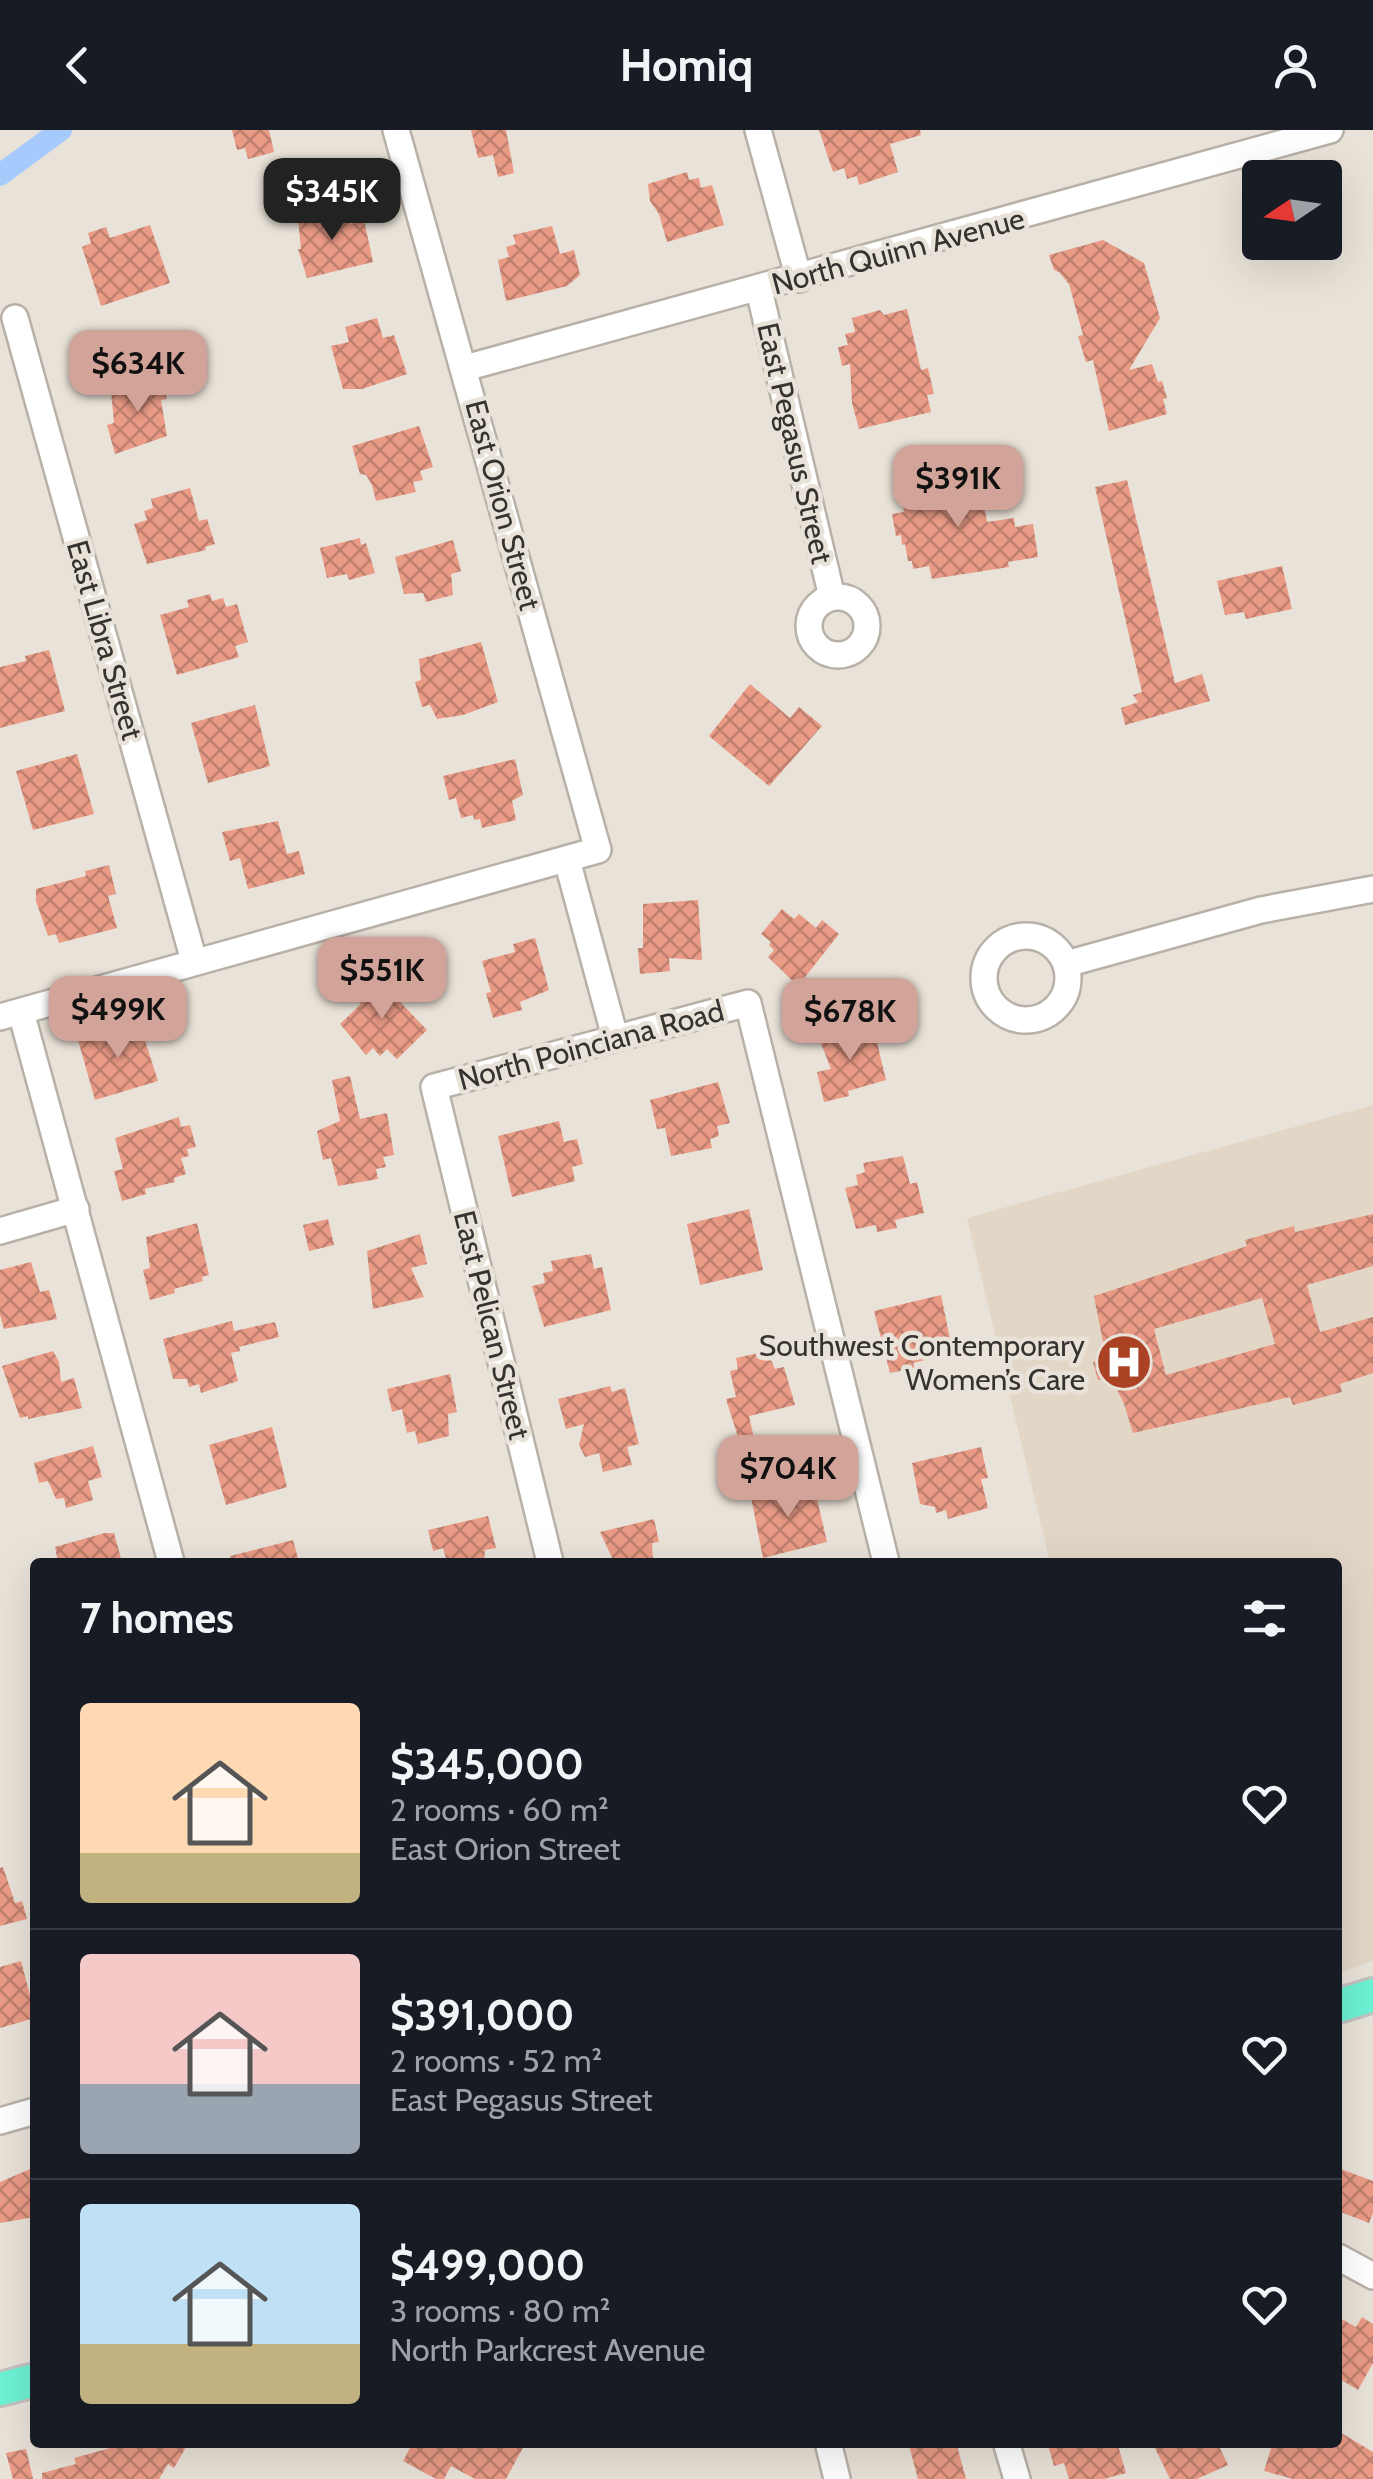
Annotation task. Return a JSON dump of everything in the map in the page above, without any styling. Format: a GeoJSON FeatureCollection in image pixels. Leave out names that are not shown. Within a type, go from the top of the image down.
{"type":"FeatureCollection","features":[{"type":"Feature","properties":{"kind":"main road"},"geometry":{"type":"LineString","coordinates":[[1342,2005],[1373,1995]]}},
{"type":"Feature","properties":{"kind":"main road"},"geometry":{"type":"LineString","coordinates":[[0,2390],[30,2381]]}},
{"type":"Feature","properties":{"kind":"street","name":"East Orion Street"},"geometry":{"type":"LineString","coordinates":[[396,130],[598,850],[567,860]]}},
{"type":"Feature","properties":{"kind":"street","name":"East Pegasus Street"},"geometry":{"type":"LineString","coordinates":[[758,130],[799,279]]}},
{"type":"Feature","properties":{"kind":"street","name":"North Quinn Avenue"},"geometry":{"type":"LineString","coordinates":[[465,368],[1330,130]]}},
{"type":"Feature","properties":{"kind":"street","name":"East Pegasus Street"},"geometry":{"type":"LineString","coordinates":[[758,290],[832,597]]}},
{"type":"Feature","properties":{"kind":"street","name":"East Libra Street"},"geometry":{"type":"LineString","coordinates":[[15,318],[194,961]]}},
{"type":"Feature","properties":{"kind":"street"},"geometry":{"type":"LineString","coordinates":[[171,1558],[76,1209],[10,1015],[567,860],[615,1037]]}},
{"type":"Feature","properties":{"kind":"street"},"geometry":{"type":"LineString","coordinates":[[1066,964],[1261,910],[1373,889]]}},
{"type":"Feature","properties":{"kind":"street","name":"North Poinciana Road"},"geometry":{"type":"LineString","coordinates":[[434,1087],[748,1003],[885,1558]]}},
{"type":"Feature","properties":{"kind":"street","name":"East Pelican Street"},"geometry":{"type":"LineString","coordinates":[[434,1087],[549,1558]]}},
{"type":"Feature","properties":{"kind":"street"},"geometry":{"type":"LineString","coordinates":[[0,1231],[76,1209]]}},
{"type":"Feature","properties":{"kind":"street"},"geometry":{"type":"LineString","coordinates":[[0,2121],[30,2112]]}},
{"type":"Feature","properties":{"kind":"street"},"geometry":{"type":"LineString","coordinates":[[1342,2259],[1373,2276]]}},
{"type":"Feature","properties":{"kind":"street"},"geometry":{"type":"LineString","coordinates":[[829,2448],[837,2479]]}},
{"type":"Feature","properties":{"kind":"street"},"geometry":{"type":"LineString","coordinates":[[1008,2448],[1017,2479]]}},
{"type":"Feature","properties":{"kind":"shaded area"},"geometry":{"type":"Polygon","coordinates":[[[1373,1105],[1373,1961],[1342,1972],[1342,1558],[1049,1558],[967,1218],[1373,1105]]]}},
{"type":"Feature","properties":{"kind":"building"},"geometry":{"type":"Polygon","coordinates":[[[232,130],[269,130],[274,152],[248,159],[245,148],[237,150],[232,130]]]}},
{"type":"Feature","properties":{"kind":"building"},"geometry":{"type":"Polygon","coordinates":[[[471,130],[506,130],[514,173],[498,177],[493,155],[478,158],[471,130]]]}},
{"type":"Feature","properties":{"kind":"building"},"geometry":{"type":"Polygon","coordinates":[[[819,130],[920,130],[921,135],[890,144],[898,172],[859,185],[857,176],[847,179],[844,168],[833,172],[819,130]]]}},
{"type":"Feature","properties":{"kind":"building"},"geometry":{"type":"Polygon","coordinates":[[[687,172],[689,180],[699,178],[701,188],[712,185],[724,225],[667,242],[659,214],[650,201],[648,184],[687,172]]]}},
{"type":"Feature","properties":{"kind":"building"},"geometry":{"type":"Polygon","coordinates":[[[336,207],[338,216],[348,214],[351,224],[364,220],[373,262],[307,278],[298,249],[298,220],[336,207]]]}},
{"type":"Feature","properties":{"kind":"building"},"geometry":{"type":"Polygon","coordinates":[[[150,225],[170,283],[101,306],[82,247],[91,243],[88,233],[106,227],[110,238],[150,225]]]}},
{"type":"Feature","properties":{"kind":"building"},"geometry":{"type":"Polygon","coordinates":[[[552,226],[560,254],[574,250],[580,275],[567,286],[506,301],[498,260],[509,257],[506,247],[516,244],[513,235],[552,226]]]}},
{"type":"Feature","properties":{"kind":"building"},"geometry":{"type":"Polygon","coordinates":[[[1103,240],[1144,263],[1160,318],[1129,370],[1152,364],[1167,398],[1163,399],[1167,414],[1109,431],[1093,360],[1086,362],[1078,336],[1083,335],[1069,284],[1054,270],[1049,255],[1103,240]]]}},
{"type":"Feature","properties":{"kind":"building"},"geometry":{"type":"Polygon","coordinates":[[[907,309],[921,370],[928,368],[934,394],[927,395],[931,412],[859,429],[852,403],[850,364],[842,366],[838,347],[848,345],[845,334],[855,332],[852,318],[880,310],[884,315],[907,309]]]}},
{"type":"Feature","properties":{"kind":"building"},"geometry":{"type":"Polygon","coordinates":[[[377,318],[383,338],[394,335],[407,374],[362,389],[343,389],[331,346],[349,342],[345,327],[377,318]]]}},
{"type":"Feature","properties":{"kind":"building"},"geometry":{"type":"Polygon","coordinates":[[[161,377],[167,399],[161,400],[167,436],[115,454],[107,425],[114,423],[111,391],[161,377]]]}},
{"type":"Feature","properties":{"kind":"building"},"geometry":{"type":"Polygon","coordinates":[[[419,426],[433,467],[420,471],[423,480],[413,482],[416,492],[376,501],[372,485],[366,475],[360,474],[352,446],[419,426]]]}},
{"type":"Feature","properties":{"kind":"building"},"geometry":{"type":"Polygon","coordinates":[[[978,471],[987,522],[1014,518],[1015,527],[1033,524],[1038,557],[1008,562],[1009,567],[932,579],[929,566],[913,569],[901,535],[896,536],[892,514],[904,512],[904,487],[978,471]]]}},
{"type":"Feature","properties":{"kind":"building"},"geometry":{"type":"Polygon","coordinates":[[[1127,480],[1175,683],[1202,674],[1210,701],[1125,725],[1121,708],[1138,702],[1133,695],[1142,692],[1095,487],[1127,480]]]}},
{"type":"Feature","properties":{"kind":"building"},"geometry":{"type":"Polygon","coordinates":[[[190,488],[199,521],[207,519],[215,544],[205,547],[206,550],[147,564],[134,524],[147,520],[144,511],[153,508],[151,499],[190,488]]]}},
{"type":"Feature","properties":{"kind":"building"},"geometry":{"type":"Polygon","coordinates":[[[360,538],[361,545],[366,543],[375,573],[349,580],[347,574],[327,578],[320,548],[360,538]]]}},
{"type":"Feature","properties":{"kind":"building"},"geometry":{"type":"Polygon","coordinates":[[[453,540],[461,571],[451,574],[453,595],[426,602],[423,593],[404,594],[395,557],[453,540]]]}},
{"type":"Feature","properties":{"kind":"building"},"geometry":{"type":"Polygon","coordinates":[[[1282,566],[1292,609],[1246,619],[1244,612],[1225,615],[1217,581],[1282,566]]]}},
{"type":"Feature","properties":{"kind":"building"},"geometry":{"type":"Polygon","coordinates":[[[210,594],[212,601],[223,598],[226,607],[237,604],[248,642],[235,646],[239,657],[177,675],[160,615],[189,607],[187,600],[210,594]]]}},
{"type":"Feature","properties":{"kind":"building"},"geometry":{"type":"Polygon","coordinates":[[[481,642],[498,702],[463,715],[437,719],[430,705],[422,707],[415,682],[421,680],[419,659],[481,642]]]}},
{"type":"Feature","properties":{"kind":"building"},"geometry":{"type":"Polygon","coordinates":[[[49,650],[65,711],[0,728],[0,667],[49,650]]]}},
{"type":"Feature","properties":{"kind":"building"},"geometry":{"type":"Polygon","coordinates":[[[750,684],[790,718],[799,707],[822,726],[769,786],[709,736],[750,684]]]}},
{"type":"Feature","properties":{"kind":"building"},"geometry":{"type":"Polygon","coordinates":[[[255,705],[270,766],[208,783],[191,723],[255,705]]]}},
{"type":"Feature","properties":{"kind":"building"},"geometry":{"type":"Polygon","coordinates":[[[77,754],[94,814],[33,830],[16,771],[77,754]]]}},
{"type":"Feature","properties":{"kind":"building"},"geometry":{"type":"Polygon","coordinates":[[[515,759],[523,795],[512,801],[516,820],[482,828],[480,819],[474,820],[473,815],[461,818],[456,798],[449,800],[443,776],[515,759]]]}},
{"type":"Feature","properties":{"kind":"building"},"geometry":{"type":"Polygon","coordinates":[[[278,821],[287,854],[299,851],[305,874],[248,889],[240,858],[230,861],[222,832],[278,821]]]}},
{"type":"Feature","properties":{"kind":"building"},"geometry":{"type":"Polygon","coordinates":[[[109,865],[116,894],[108,896],[117,928],[59,943],[56,934],[48,936],[36,889],[86,876],[85,871],[109,865]]]}},
{"type":"Feature","properties":{"kind":"building"},"geometry":{"type":"Polygon","coordinates":[[[698,900],[702,960],[669,958],[670,971],[640,974],[638,948],[643,948],[643,904],[698,900]]]}},
{"type":"Feature","properties":{"kind":"building"},"geometry":{"type":"Polygon","coordinates":[[[782,909],[794,919],[799,914],[816,928],[822,920],[839,934],[798,986],[768,957],[774,950],[761,934],[782,909]]]}},
{"type":"Feature","properties":{"kind":"building"},"geometry":{"type":"Polygon","coordinates":[[[535,938],[549,990],[520,1002],[522,1010],[493,1018],[482,961],[515,952],[513,944],[535,938]]]}},
{"type":"Feature","properties":{"kind":"building"},"geometry":{"type":"Polygon","coordinates":[[[375,976],[427,1030],[397,1059],[387,1049],[380,1056],[373,1048],[366,1055],[340,1024],[361,1004],[353,996],[375,976]]]}},
{"type":"Feature","properties":{"kind":"building"},"geometry":{"type":"Polygon","coordinates":[[[139,1022],[158,1081],[95,1100],[78,1040],[139,1022]]]}},
{"type":"Feature","properties":{"kind":"building"},"geometry":{"type":"Polygon","coordinates":[[[873,1026],[886,1080],[824,1102],[817,1072],[831,1069],[819,1038],[873,1026]]]}},
{"type":"Feature","properties":{"kind":"building"},"geometry":{"type":"Polygon","coordinates":[[[350,1076],[360,1119],[387,1113],[394,1155],[383,1157],[386,1167],[376,1169],[378,1179],[338,1186],[331,1158],[323,1160],[317,1131],[340,1121],[332,1080],[350,1076]]]}},
{"type":"Feature","properties":{"kind":"building"},"geometry":{"type":"Polygon","coordinates":[[[718,1082],[730,1123],[717,1126],[719,1136],[710,1139],[712,1148],[671,1156],[665,1128],[657,1129],[650,1100],[718,1082]]]}},
{"type":"Feature","properties":{"kind":"building"},"geometry":{"type":"Polygon","coordinates":[[[179,1117],[181,1127],[190,1125],[196,1147],[187,1149],[189,1156],[181,1158],[186,1174],[174,1178],[175,1182],[145,1189],[146,1194],[122,1201],[114,1171],[123,1169],[115,1138],[179,1117]]]}},
{"type":"Feature","properties":{"kind":"building"},"geometry":{"type":"Polygon","coordinates":[[[559,1121],[564,1142],[577,1139],[583,1164],[572,1167],[575,1181],[512,1197],[498,1136],[559,1121]]]}},
{"type":"Feature","properties":{"kind":"building"},"geometry":{"type":"Polygon","coordinates":[[[903,1156],[910,1184],[917,1182],[924,1213],[895,1220],[897,1228],[877,1232],[876,1225],[856,1229],[845,1188],[858,1185],[856,1175],[865,1172],[863,1163],[903,1156]]]}},
{"type":"Feature","properties":{"kind":"building"},"geometry":{"type":"Polygon","coordinates":[[[749,1209],[763,1270],[700,1285],[687,1224],[749,1209]]]}},
{"type":"Feature","properties":{"kind":"building"},"geometry":{"type":"Polygon","coordinates":[[[1373,1214],[1373,1266],[1307,1285],[1320,1332],[1373,1317],[1373,1373],[1340,1384],[1342,1392],[1293,1405],[1290,1397],[1133,1433],[1111,1377],[1098,1380],[1093,1362],[1106,1358],[1094,1296],[1247,1246],[1245,1240],[1294,1226],[1295,1232],[1373,1214]],[[1262,1298],[1154,1329],[1166,1375],[1275,1344],[1262,1298]]]}},
{"type":"Feature","properties":{"kind":"building"},"geometry":{"type":"Polygon","coordinates":[[[328,1219],[334,1245],[309,1251],[303,1225],[328,1219]]]}},
{"type":"Feature","properties":{"kind":"building"},"geometry":{"type":"Polygon","coordinates":[[[197,1223],[209,1275],[202,1277],[203,1281],[174,1289],[175,1293],[150,1300],[143,1270],[150,1268],[146,1237],[197,1223]]]}},
{"type":"Feature","properties":{"kind":"building"},"geometry":{"type":"Polygon","coordinates":[[[420,1234],[427,1264],[411,1268],[424,1297],[373,1309],[367,1251],[420,1234]]]}},
{"type":"Feature","properties":{"kind":"building"},"geometry":{"type":"Polygon","coordinates":[[[591,1254],[594,1269],[602,1267],[611,1310],[544,1327],[532,1286],[545,1283],[543,1273],[553,1271],[551,1261],[591,1254]]]}},
{"type":"Feature","properties":{"kind":"building"},"geometry":{"type":"Polygon","coordinates":[[[31,1262],[40,1292],[49,1290],[57,1319],[4,1329],[0,1315],[0,1270],[31,1262]]]}},
{"type":"Feature","properties":{"kind":"building"},"geometry":{"type":"Polygon","coordinates":[[[941,1295],[953,1353],[890,1373],[874,1311],[941,1295]]]}},
{"type":"Feature","properties":{"kind":"building"},"geometry":{"type":"Polygon","coordinates":[[[232,1321],[234,1331],[275,1322],[279,1337],[239,1347],[240,1351],[231,1353],[238,1381],[201,1393],[199,1384],[189,1387],[187,1379],[173,1379],[163,1339],[232,1321]]]}},
{"type":"Feature","properties":{"kind":"building"},"geometry":{"type":"Polygon","coordinates":[[[53,1351],[59,1362],[61,1382],[74,1378],[82,1408],[20,1418],[2,1366],[53,1351]]]}},
{"type":"Feature","properties":{"kind":"building"},"geometry":{"type":"Polygon","coordinates":[[[767,1351],[775,1369],[784,1367],[795,1405],[749,1416],[758,1456],[745,1459],[726,1399],[736,1397],[730,1371],[738,1369],[736,1358],[767,1351]]]}},
{"type":"Feature","properties":{"kind":"building"},"geometry":{"type":"Polygon","coordinates":[[[450,1374],[457,1412],[448,1414],[449,1436],[418,1444],[415,1431],[407,1433],[402,1409],[392,1412],[387,1389],[450,1374]]]}},
{"type":"Feature","properties":{"kind":"building"},"geometry":{"type":"Polygon","coordinates":[[[610,1386],[612,1392],[625,1388],[639,1444],[627,1447],[632,1465],[603,1472],[599,1453],[585,1457],[579,1445],[584,1424],[566,1429],[558,1399],[610,1386]]]}},
{"type":"Feature","properties":{"kind":"building"},"geometry":{"type":"Polygon","coordinates":[[[272,1427],[287,1487],[226,1505],[209,1445],[272,1427]]]}},
{"type":"Feature","properties":{"kind":"building"},"geometry":{"type":"Polygon","coordinates":[[[93,1446],[102,1477],[88,1481],[93,1500],[66,1508],[64,1498],[56,1499],[48,1481],[39,1483],[34,1463],[93,1446]]]}},
{"type":"Feature","properties":{"kind":"building"},"geometry":{"type":"Polygon","coordinates":[[[981,1447],[988,1478],[981,1479],[988,1508],[948,1519],[946,1510],[936,1513],[935,1507],[920,1504],[912,1463],[981,1447]]]}},
{"type":"Feature","properties":{"kind":"building"},"geometry":{"type":"Polygon","coordinates":[[[813,1482],[827,1542],[763,1558],[751,1497],[813,1482]]]}},
{"type":"Feature","properties":{"kind":"building"},"geometry":{"type":"Polygon","coordinates":[[[488,1516],[496,1548],[485,1550],[484,1558],[446,1558],[443,1548],[433,1551],[428,1530],[488,1516]]]}},
{"type":"Feature","properties":{"kind":"building"},"geometry":{"type":"Polygon","coordinates":[[[654,1519],[659,1542],[652,1543],[653,1558],[612,1558],[600,1532],[654,1519]]]}},
{"type":"Feature","properties":{"kind":"building"},"geometry":{"type":"Polygon","coordinates":[[[114,1533],[121,1558],[57,1558],[55,1547],[114,1533]]]}},
{"type":"Feature","properties":{"kind":"building"},"geometry":{"type":"Polygon","coordinates":[[[293,1540],[298,1558],[230,1558],[293,1540]]]}},
{"type":"Feature","properties":{"kind":"building"},"geometry":{"type":"Polygon","coordinates":[[[3,1867],[15,1903],[22,1901],[27,1919],[0,1926],[0,1868],[3,1867]]]}},
{"type":"Feature","properties":{"kind":"building"},"geometry":{"type":"Polygon","coordinates":[[[21,1961],[30,1995],[30,2019],[0,2028],[0,1967],[21,1961]]]}},
{"type":"Feature","properties":{"kind":"building"},"geometry":{"type":"Polygon","coordinates":[[[30,2169],[30,2218],[0,2223],[0,2182],[30,2169]]]}},
{"type":"Feature","properties":{"kind":"building"},"geometry":{"type":"Polygon","coordinates":[[[1342,2169],[1373,2181],[1373,2213],[1369,2223],[1342,2213],[1342,2169]]]}},
{"type":"Feature","properties":{"kind":"building"},"geometry":{"type":"Polygon","coordinates":[[[1362,2317],[1373,2324],[1373,2363],[1358,2390],[1342,2380],[1342,2319],[1356,2327],[1362,2317]]]}},
{"type":"Feature","properties":{"kind":"building"},"geometry":{"type":"Polygon","coordinates":[[[1342,2433],[1373,2452],[1373,2479],[1293,2479],[1264,2471],[1271,2448],[1342,2448],[1342,2433]]]}},
{"type":"Feature","properties":{"kind":"building"},"geometry":{"type":"Polygon","coordinates":[[[110,2448],[186,2448],[174,2468],[168,2464],[159,2479],[42,2479],[42,2473],[76,2464],[74,2458],[110,2448]]]}},
{"type":"Feature","properties":{"kind":"building"},"geometry":{"type":"Polygon","coordinates":[[[410,2448],[523,2448],[506,2479],[475,2479],[451,2466],[444,2479],[436,2479],[403,2461],[410,2448]]]}},
{"type":"Feature","properties":{"kind":"building"},"geometry":{"type":"Polygon","coordinates":[[[910,2448],[958,2448],[966,2479],[918,2479],[910,2448]]]}},
{"type":"Feature","properties":{"kind":"building"},"geometry":{"type":"Polygon","coordinates":[[[1049,2448],[1119,2448],[1126,2473],[1104,2479],[1069,2479],[1064,2463],[1054,2466],[1049,2448]]]}},
{"type":"Feature","properties":{"kind":"building"},"geometry":{"type":"Polygon","coordinates":[[[1155,2448],[1220,2448],[1228,2465],[1197,2479],[1170,2479],[1155,2448]]]}},
{"type":"Feature","properties":{"kind":"building"},"geometry":{"type":"Polygon","coordinates":[[[26,2449],[33,2479],[13,2479],[6,2453],[26,2449]]]}},
{"type":"Feature","properties":{"kind":"waterway"},"geometry":{"type":"LineString","coordinates":[[0,175],[61,130]]}},
{"type":"Feature","properties":{"kind":"place","name":"Southwest Contemporary Women’s Care"},"geometry":{"type":"Point","coordinates":[1124,1362]}}]}
